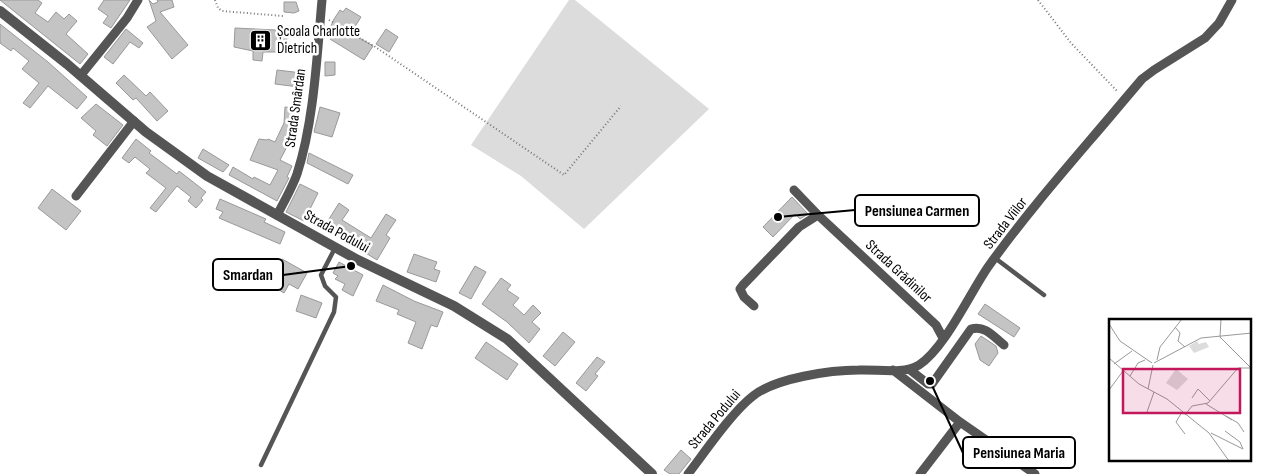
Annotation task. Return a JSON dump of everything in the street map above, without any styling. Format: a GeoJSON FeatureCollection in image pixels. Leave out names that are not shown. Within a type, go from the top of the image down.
{"type":"FeatureCollection","features":[{"type":"Feature","properties":{"kind":"street"},"geometry":{"type":"LineString","coordinates":[[81,75],[128,18],[138,0]]}},
{"type":"Feature","properties":{"kind":"street","name":"Strada Smârdan"},"geometry":{"type":"LineString","coordinates":[[278,215],[292,188],[301,162],[322,0]]}},
{"type":"Feature","properties":{"kind":"street","name":"Strada Viilor"},"geometry":{"type":"LineString","coordinates":[[909,369],[924,361],[943,338],[995,258],[1124,99],[1154,70],[1205,38],[1218,23],[1232,0]]}},
{"type":"Feature","properties":{"kind":"street","name":"Strada Podului"},"geometry":{"type":"LineString","coordinates":[[2,15],[81,75],[179,158],[335,248],[454,306],[508,339],[642,470],[652,474]]}},
{"type":"Feature","properties":{"kind":"street"},"geometry":{"type":"LineString","coordinates":[[76,196],[134,121]]}},
{"type":"Feature","properties":{"kind":"street","name":"Strada Grădinilor"},"geometry":{"type":"LineString","coordinates":[[794,190],[818,215],[936,325],[943,338]]}},
{"type":"Feature","properties":{"kind":"street"},"geometry":{"type":"LineString","coordinates":[[754,306],[742,294],[740,289],[743,284],[799,227],[818,215]]}},
{"type":"Feature","properties":{"kind":"street"},"geometry":{"type":"LineString","coordinates":[[892,370],[909,369],[928,384],[932,384],[971,330],[978,327],[985,329],[1004,345]]}},
{"type":"Feature","properties":{"kind":"street","name":"Strada Podului"},"geometry":{"type":"LineString","coordinates":[[688,474],[746,402],[767,388],[796,379],[826,373],[856,370],[892,370]]}},
{"type":"Feature","properties":{"kind":"street"},"geometry":{"type":"LineString","coordinates":[[892,370],[960,422],[1035,474]]}},
{"type":"Feature","properties":{"kind":"street"},"geometry":{"type":"LineString","coordinates":[[920,474],[960,422]]}},
{"type":"Feature","properties":{"kind":"lane"},"geometry":{"type":"LineString","coordinates":[[261,465],[334,312],[336,297],[325,286],[322,275],[335,248]]}},
{"type":"Feature","properties":{"kind":"lane"},"geometry":{"type":"LineString","coordinates":[[995,258],[1044,295]]}},
{"type":"Feature","properties":{"kind":"path"},"geometry":{"type":"LineString","coordinates":[[215,0],[218,8],[222,11],[283,16]]}},
{"type":"Feature","properties":{"kind":"path"},"geometry":{"type":"LineString","coordinates":[[1038,0],[1071,43],[1124,99]]}},
{"type":"Feature","properties":{"kind":"path"},"geometry":{"type":"LineString","coordinates":[[334,22],[374,46],[564,175],[621,106]]}},
{"type":"Feature","properties":{"kind":"shaded area"},"geometry":{"type":"Polygon","coordinates":[[[569,0],[575,0],[709,109],[584,229],[521,176],[471,145],[569,0]]]}},
{"type":"Feature","properties":{"kind":"building"},"geometry":{"type":"Polygon","coordinates":[[[0,0],[38,0],[42,3],[35,13],[48,22],[56,12],[64,19],[69,14],[77,21],[66,34],[88,54],[80,64],[0,0]]]}},
{"type":"Feature","properties":{"kind":"building"},"geometry":{"type":"Polygon","coordinates":[[[104,0],[130,0],[111,28],[103,23],[108,16],[98,9],[104,0]]]}},
{"type":"Feature","properties":{"kind":"building"},"geometry":{"type":"Polygon","coordinates":[[[149,0],[153,4],[158,2],[157,0],[172,0],[174,7],[160,12],[188,45],[172,59],[147,27],[156,21],[149,0]]]}},
{"type":"Feature","properties":{"kind":"building"},"geometry":{"type":"Polygon","coordinates":[[[284,2],[296,2],[299,11],[294,13],[284,12],[284,2]]]}},
{"type":"Feature","properties":{"kind":"building"},"geometry":{"type":"Polygon","coordinates":[[[346,8],[361,17],[351,33],[373,46],[364,60],[330,39],[332,35],[328,33],[334,19],[340,10],[343,12],[346,8]]]}},
{"type":"Feature","properties":{"kind":"building"},"geometry":{"type":"Polygon","coordinates":[[[0,24],[48,62],[87,97],[77,109],[48,86],[30,108],[23,103],[39,83],[22,69],[29,61],[13,48],[11,51],[0,43],[0,24]]]}},
{"type":"Feature","properties":{"kind":"building","name":"Școala Charlotte Dietrich"},"geometry":{"type":"Polygon","coordinates":[[[235,28],[276,30],[276,33],[287,33],[286,52],[263,52],[262,61],[253,60],[253,51],[234,47],[235,28]]]}},
{"type":"Feature","properties":{"kind":"building"},"geometry":{"type":"Polygon","coordinates":[[[126,29],[143,43],[139,48],[130,42],[113,64],[104,57],[126,29]]]}},
{"type":"Feature","properties":{"kind":"building"},"geometry":{"type":"Polygon","coordinates":[[[386,29],[398,37],[389,52],[376,44],[386,29]]]}},
{"type":"Feature","properties":{"kind":"building"},"geometry":{"type":"Polygon","coordinates":[[[325,62],[335,62],[335,75],[325,76],[325,62]]]}},
{"type":"Feature","properties":{"kind":"building"},"geometry":{"type":"Polygon","coordinates":[[[277,70],[302,73],[299,87],[275,84],[277,70]]]}},
{"type":"Feature","properties":{"kind":"building"},"geometry":{"type":"Polygon","coordinates":[[[124,75],[146,96],[150,92],[168,111],[157,121],[136,98],[133,100],[116,83],[124,75]]]}},
{"type":"Feature","properties":{"kind":"building"},"geometry":{"type":"Polygon","coordinates":[[[96,104],[123,125],[107,146],[93,135],[96,131],[81,118],[96,104]]]}},
{"type":"Feature","properties":{"kind":"building"},"geometry":{"type":"Polygon","coordinates":[[[285,107],[294,108],[292,134],[297,137],[292,148],[288,145],[280,160],[292,166],[287,177],[289,178],[277,201],[229,175],[233,167],[253,179],[254,177],[270,185],[278,170],[250,160],[259,139],[268,139],[275,142],[284,123],[285,107]]]}},
{"type":"Feature","properties":{"kind":"building"},"geometry":{"type":"Polygon","coordinates":[[[320,107],[340,113],[332,137],[314,132],[320,107]]]}},
{"type":"Feature","properties":{"kind":"building"},"geometry":{"type":"Polygon","coordinates":[[[136,139],[151,151],[149,153],[177,174],[179,171],[206,192],[201,198],[203,200],[196,208],[188,201],[191,197],[177,186],[156,212],[150,208],[166,188],[146,173],[150,169],[135,157],[129,163],[122,158],[136,139]]]}},
{"type":"Feature","properties":{"kind":"building"},"geometry":{"type":"Polygon","coordinates":[[[203,149],[229,165],[223,172],[198,158],[203,149]]]}},
{"type":"Feature","properties":{"kind":"building"},"geometry":{"type":"Polygon","coordinates":[[[309,153],[353,175],[348,184],[307,163],[309,153]]]}},
{"type":"Feature","properties":{"kind":"building"},"geometry":{"type":"Polygon","coordinates":[[[300,184],[318,193],[304,221],[286,212],[300,184]]]}},
{"type":"Feature","properties":{"kind":"building"},"geometry":{"type":"Polygon","coordinates":[[[52,189],[81,211],[66,230],[38,208],[52,189]]]}},
{"type":"Feature","properties":{"kind":"building"},"geometry":{"type":"Polygon","coordinates":[[[792,197],[808,214],[800,219],[795,214],[773,237],[763,227],[792,197]]]}},
{"type":"Feature","properties":{"kind":"building"},"geometry":{"type":"Polygon","coordinates":[[[220,199],[266,219],[264,222],[285,232],[280,244],[219,218],[223,212],[216,209],[220,199]]]}},
{"type":"Feature","properties":{"kind":"building"},"geometry":{"type":"Polygon","coordinates":[[[339,203],[349,210],[342,220],[371,238],[386,214],[396,220],[386,235],[390,238],[377,260],[324,227],[339,203]]]}},
{"type":"Feature","properties":{"kind":"building"},"geometry":{"type":"Polygon","coordinates":[[[414,254],[437,262],[434,269],[440,271],[436,282],[407,272],[414,254]]]}},
{"type":"Feature","properties":{"kind":"building"},"geometry":{"type":"Polygon","coordinates":[[[282,259],[307,273],[298,289],[289,284],[284,293],[271,285],[275,279],[271,277],[282,259]]]}},
{"type":"Feature","properties":{"kind":"building"},"geometry":{"type":"Polygon","coordinates":[[[339,262],[363,275],[353,296],[342,290],[345,284],[335,279],[338,276],[333,273],[339,262]]]}},
{"type":"Feature","properties":{"kind":"building"},"geometry":{"type":"Polygon","coordinates":[[[475,266],[486,272],[471,299],[459,293],[475,266]]]}},
{"type":"Feature","properties":{"kind":"building"},"geometry":{"type":"Polygon","coordinates":[[[501,278],[511,285],[507,290],[519,298],[513,305],[524,315],[533,305],[541,313],[532,322],[540,329],[529,343],[507,322],[482,304],[501,278]]]}},
{"type":"Feature","properties":{"kind":"building"},"geometry":{"type":"Polygon","coordinates":[[[383,285],[414,301],[443,312],[437,327],[431,325],[422,349],[408,343],[416,322],[397,314],[399,310],[376,301],[383,285]]]}},
{"type":"Feature","properties":{"kind":"building"},"geometry":{"type":"Polygon","coordinates":[[[301,295],[322,303],[316,318],[296,311],[301,295]]]}},
{"type":"Feature","properties":{"kind":"building"},"geometry":{"type":"Polygon","coordinates":[[[985,304],[1020,328],[1014,337],[978,314],[985,304]]]}},
{"type":"Feature","properties":{"kind":"building"},"geometry":{"type":"Polygon","coordinates":[[[563,332],[575,342],[555,366],[543,356],[563,332]]]}},
{"type":"Feature","properties":{"kind":"building"},"geometry":{"type":"Polygon","coordinates":[[[981,336],[996,346],[998,353],[989,366],[980,360],[975,344],[981,336]]]}},
{"type":"Feature","properties":{"kind":"building"},"geometry":{"type":"Polygon","coordinates":[[[486,342],[518,364],[507,380],[475,358],[486,342]]]}},
{"type":"Feature","properties":{"kind":"building"},"geometry":{"type":"Polygon","coordinates":[[[597,357],[605,362],[595,374],[598,376],[586,391],[576,383],[597,357]]]}},
{"type":"Feature","properties":{"kind":"building"},"geometry":{"type":"Polygon","coordinates":[[[681,450],[691,459],[679,474],[670,474],[664,470],[681,450]]]}},
{"type":"Feature","properties":{"kind":"place","name":"Școala Charlotte Dietrich"},"geometry":{"type":"Point","coordinates":[261,40]}},
{"type":"Feature","properties":{"kind":"place","name":"Pensiunea Carmen"},"geometry":{"type":"Point","coordinates":[778,217]}},
{"type":"Feature","properties":{"kind":"place","name":"Smardan"},"geometry":{"type":"Point","coordinates":[351,266]}},
{"type":"Feature","properties":{"kind":"place","name":"Pensiunea Maria"},"geometry":{"type":"Point","coordinates":[930,381]}}]}
